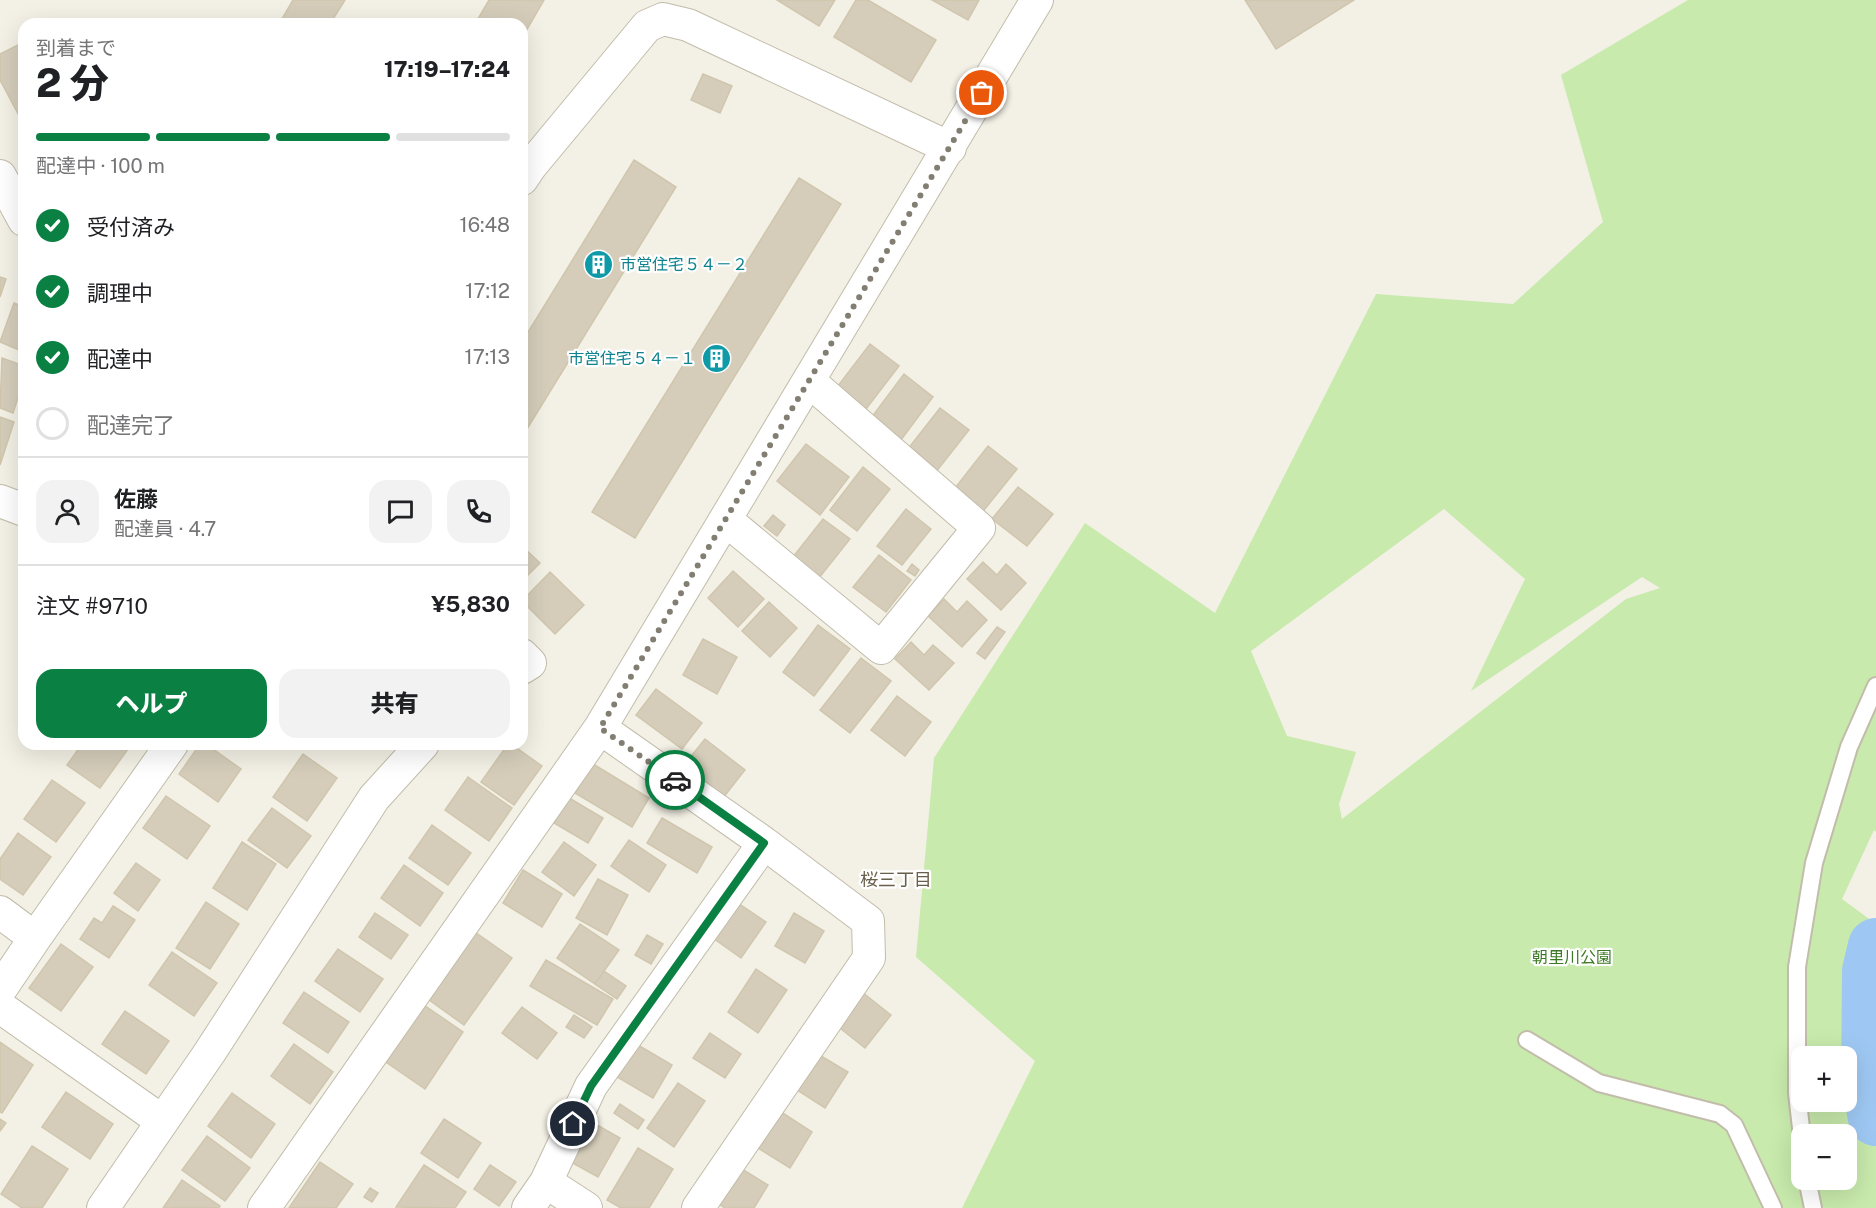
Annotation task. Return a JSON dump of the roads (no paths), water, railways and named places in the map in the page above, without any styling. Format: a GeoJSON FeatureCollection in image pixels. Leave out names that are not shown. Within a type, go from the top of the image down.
{"type":"FeatureCollection","features":[{"type":"Feature","properties":{"kind":"street"},"geometry":{"type":"LineString","coordinates":[[264,1208],[600,728],[1037,0]]}},
{"type":"Feature","properties":{"kind":"street"},"geometry":{"type":"LineString","coordinates":[[528,171],[647,26],[663,19],[688,25],[950,148]]}},
{"type":"Feature","properties":{"kind":"street"},"geometry":{"type":"LineString","coordinates":[[0,176],[18,209]]}},
{"type":"Feature","properties":{"kind":"street"},"geometry":{"type":"LineString","coordinates":[[726,520],[881,648],[979,528],[810,381]]}},
{"type":"Feature","properties":{"kind":"street"},"geometry":{"type":"LineString","coordinates":[[0,501],[18,508]]}},
{"type":"Feature","properties":{"kind":"street"},"geometry":{"type":"LineString","coordinates":[[600,728],[764,843],[868,921],[869,958],[698,1208]]}},
{"type":"Feature","properties":{"kind":"street"},"geometry":{"type":"LineString","coordinates":[[0,990],[34,938],[168,750]]}},
{"type":"Feature","properties":{"kind":"street"},"geometry":{"type":"LineString","coordinates":[[103,1208],[210,1052],[374,798],[418,750]]}},
{"type":"Feature","properties":{"kind":"street"},"geometry":{"type":"LineString","coordinates":[[528,1208],[546,1182],[591,1086],[764,843]]}},
{"type":"Feature","properties":{"kind":"street"},"geometry":{"type":"LineString","coordinates":[[0,912],[34,938]]}},
{"type":"Feature","properties":{"kind":"street"},"geometry":{"type":"LineString","coordinates":[[0,1007],[162,1120]]}},
{"type":"Feature","properties":{"kind":"street"},"geometry":{"type":"LineString","coordinates":[[546,1182],[586,1208]]}},
{"type":"Feature","properties":{"kind":"lane"},"geometry":{"type":"LineString","coordinates":[[1801,1124],[1797,1093],[1797,966],[1814,863],[1849,747],[1876,686]]}},
{"type":"Feature","properties":{"kind":"lane"},"geometry":{"type":"LineString","coordinates":[[1527,1040],[1599,1083],[1720,1114],[1734,1125],[1773,1208]]}},
{"type":"Feature","properties":{"kind":"lane"},"geometry":{"type":"LineString","coordinates":[[1809,1190],[1813,1208]]}},
{"type":"Feature","properties":{"kind":"waterway"},"geometry":{"type":"LineString","coordinates":[[1876,946],[1870,971],[1869,1082],[1876,1118]]}},
{"type":"Feature","properties":{"kind":"place","name":"市営住宅５４－２"},"geometry":{"type":"Point","coordinates":[599,264]}},
{"type":"Feature","properties":{"kind":"place","name":"市営住宅５４－１"},"geometry":{"type":"Point","coordinates":[717,358]}},
{"type":"Feature","properties":{"kind":"district","name":"桜三丁目"},"geometry":{"type":"Point","coordinates":[896,880]}},
{"type":"Feature","properties":{"kind":"park label","name":"朝里川公園"},"geometry":{"type":"Point","coordinates":[1572,957]}}]}
